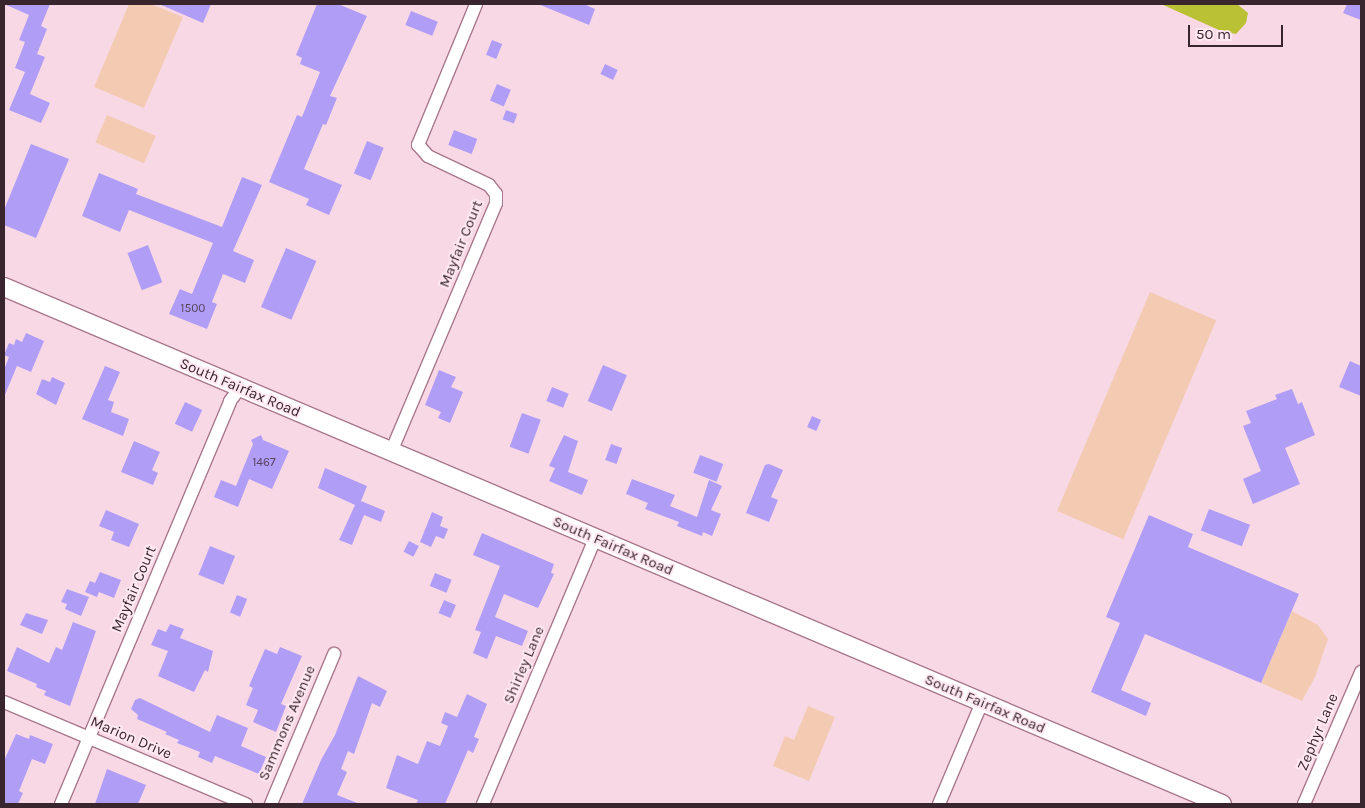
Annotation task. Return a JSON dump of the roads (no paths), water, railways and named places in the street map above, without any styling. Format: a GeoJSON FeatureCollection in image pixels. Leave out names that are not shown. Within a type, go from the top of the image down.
{"type":"FeatureCollection","features":[{"type":"Feature","properties":{"kind":"street","name":"Mayfair Court"},"geometry":{"type":"LineString","coordinates":[[391,452],[496,203],[496,194],[490,185],[428,156],[418,145],[476,4]]}},
{"type":"Feature","properties":{"kind":"street","name":"South Fairfax Road"},"geometry":{"type":"LineString","coordinates":[[4,287],[239,389],[1222,804]]}},
{"type":"Feature","properties":{"kind":"street","name":"Mayfair Court"},"geometry":{"type":"LineString","coordinates":[[61,804],[230,401],[239,389]]}},
{"type":"Feature","properties":{"kind":"street","name":"Shirley Lane"},"geometry":{"type":"LineString","coordinates":[[483,804],[595,539]]}},
{"type":"Feature","properties":{"kind":"street","name":"Sammons Avenue"},"geometry":{"type":"LineString","coordinates":[[271,804],[334,654]]}},
{"type":"Feature","properties":{"kind":"street","name":"Zephyr Lane"},"geometry":{"type":"LineString","coordinates":[[1304,804],[1361,672]]}},
{"type":"Feature","properties":{"kind":"street","name":"Marion Drive"},"geometry":{"type":"LineString","coordinates":[[4,702],[246,804]]}},
{"type":"Feature","properties":{"kind":"street"},"geometry":{"type":"LineString","coordinates":[[939,804],[982,702]]}}]}
